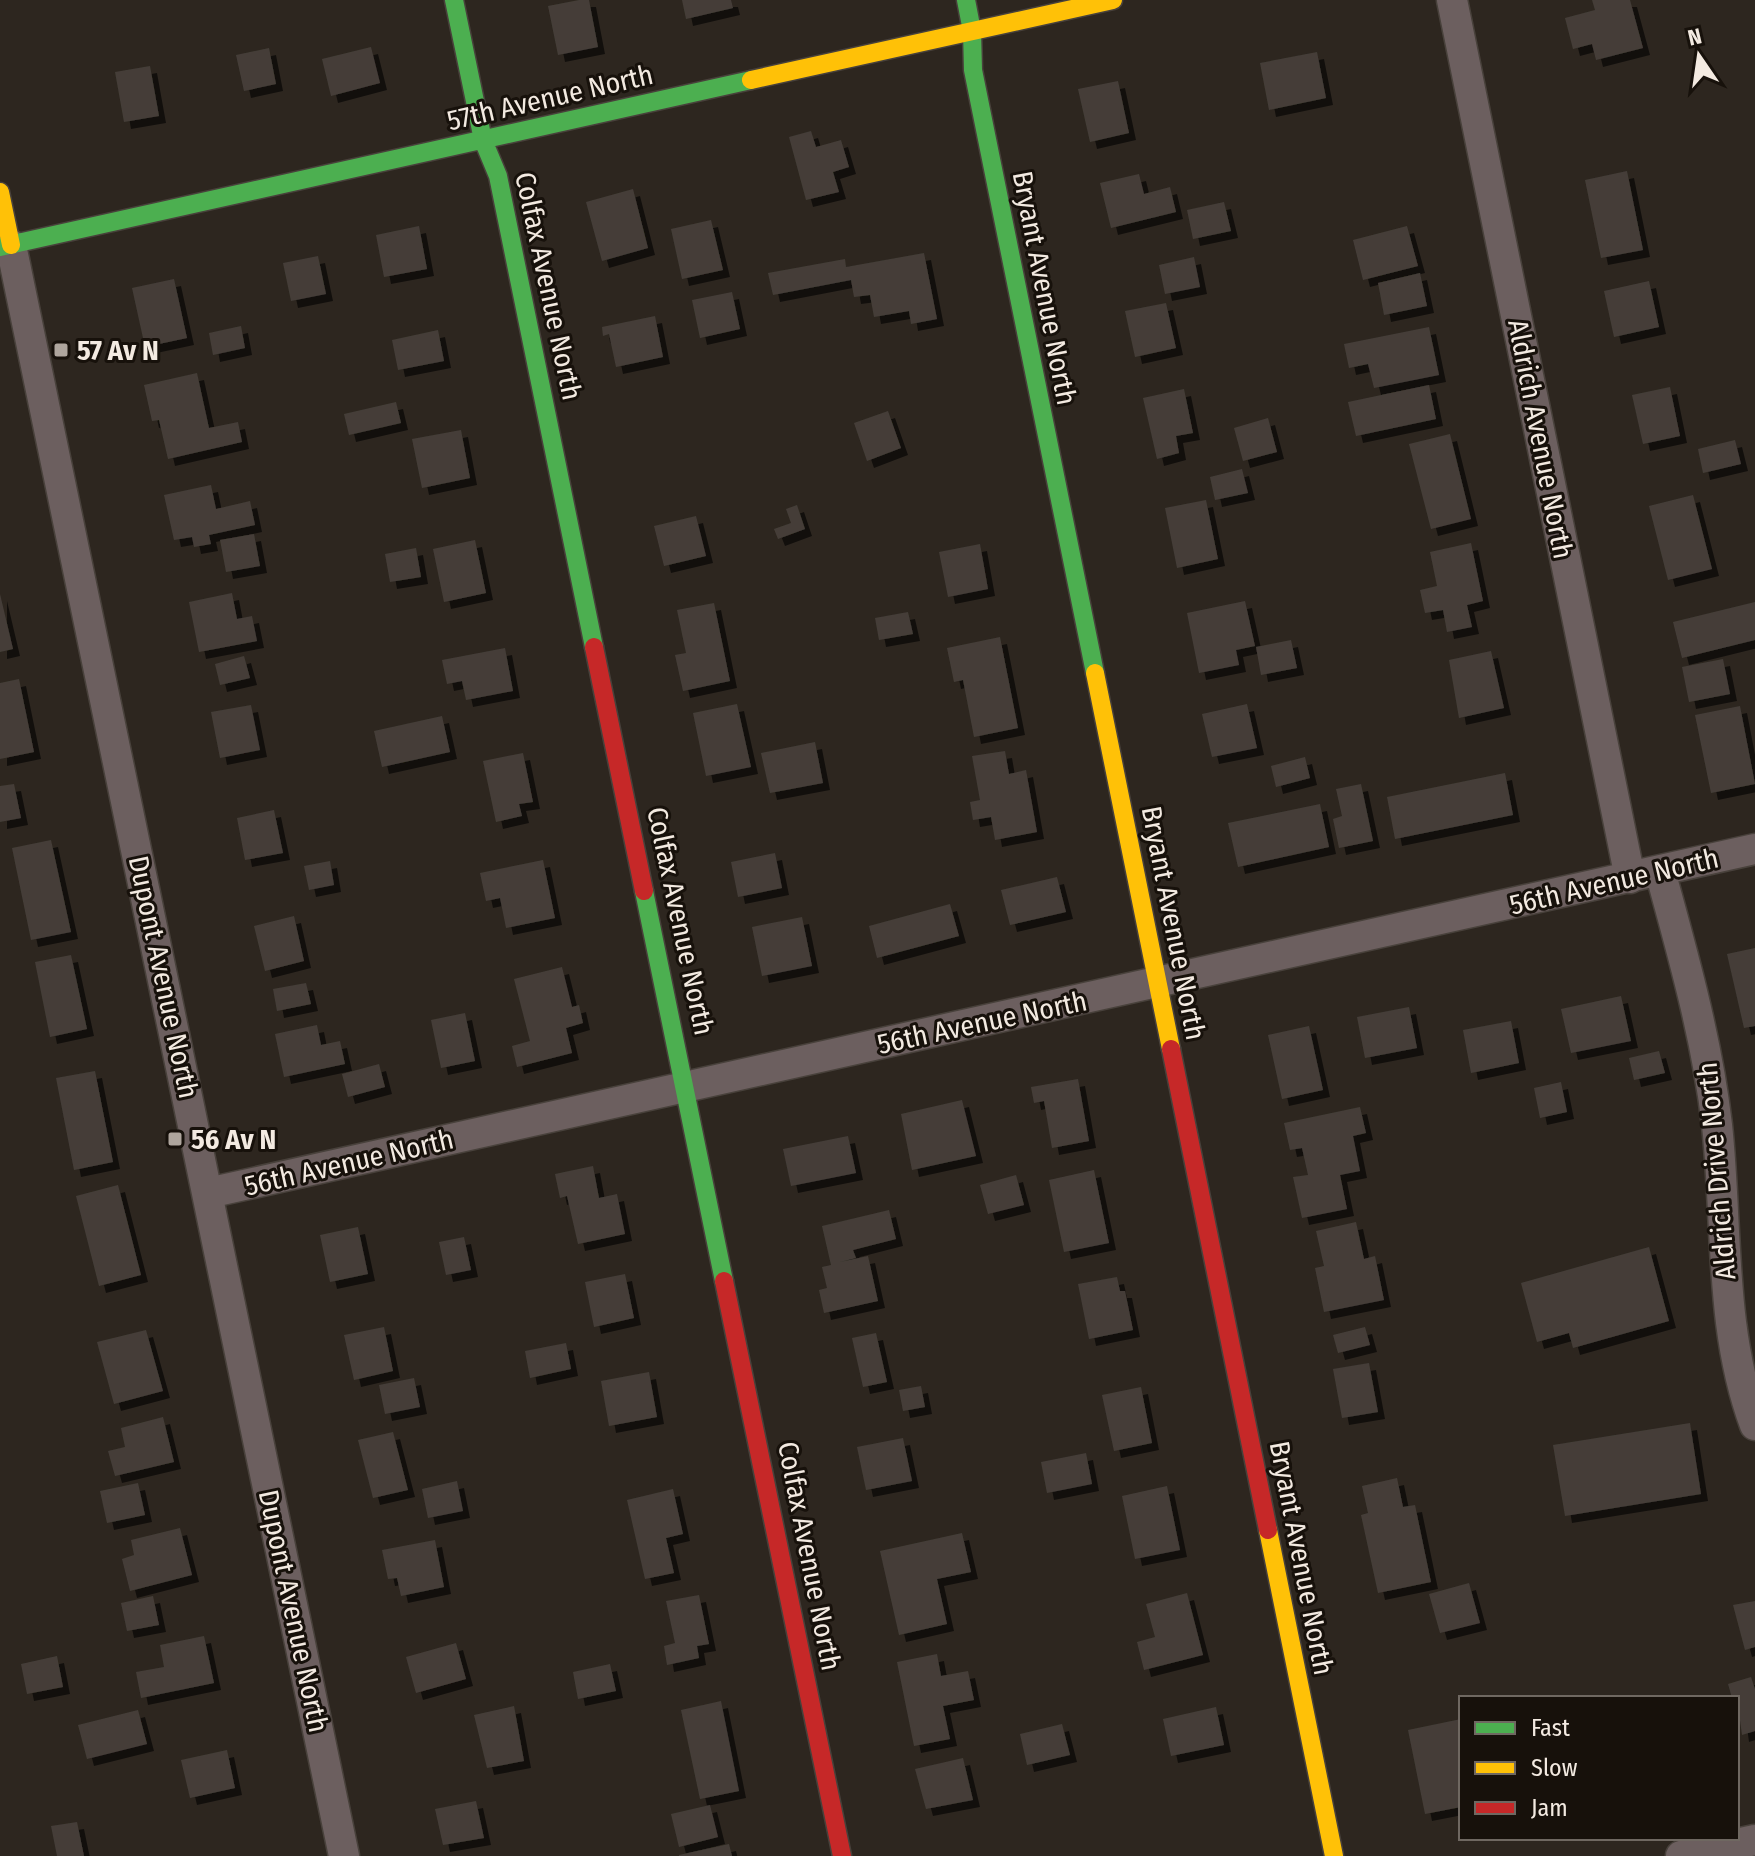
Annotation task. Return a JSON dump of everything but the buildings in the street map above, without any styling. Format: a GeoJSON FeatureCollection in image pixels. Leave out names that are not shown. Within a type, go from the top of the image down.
{"type":"FeatureCollection","features":[{"type":"Feature","properties":{"kind":"street","name":"Colfax Avenue North"},"geometry":{"type":"LineString","coordinates":[[454,0],[483,140],[498,176],[687,1086],[842,1856]]}},
{"type":"Feature","properties":{"kind":"street","name":"Bryant Avenue North"},"geometry":{"type":"LineString","coordinates":[[966,0],[976,86],[1334,1856]]}},
{"type":"Feature","properties":{"kind":"street","name":"57th Avenue North"},"geometry":{"type":"LineString","coordinates":[[5,246],[1113,0]]}},
{"type":"Feature","properties":{"kind":"street","name":"Aldrich Avenue North"},"geometry":{"type":"LineString","coordinates":[[1452,0],[1630,878]]}},
{"type":"Feature","properties":{"kind":"street","name":"Dupont Avenue North"},"geometry":{"type":"LineString","coordinates":[[0,192],[5,246],[208,1193],[344,1856]]}},
{"type":"Feature","properties":{"kind":"street","name":"56th Avenue North"},"geometry":{"type":"LineString","coordinates":[[208,1193],[1755,849]]}},
{"type":"Feature","properties":{"kind":"street","name":"Aldrich Drive North"},"geometry":{"type":"LineString","coordinates":[[1660,871],[1692,987],[1711,1078],[1720,1156],[1727,1306],[1733,1353],[1755,1425]]}},
{"type":"Feature","properties":{"kind":"street"},"geometry":{"type":"LineString","coordinates":[[1681,1856],[1755,1840]]}},
{"type":"Feature","properties":{"kind":"traffic: fast"},"geometry":{"type":"LineString","coordinates":[[454,0],[483,140],[498,176],[594,647]]}},
{"type":"Feature","properties":{"kind":"traffic: fast"},"geometry":{"type":"LineString","coordinates":[[966,0],[972,31],[973,70],[1095,673]]}},
{"type":"Feature","properties":{"kind":"traffic: fast"},"geometry":{"type":"LineString","coordinates":[[0,247],[751,80]]}},
{"type":"Feature","properties":{"kind":"traffic: fast"},"geometry":{"type":"LineString","coordinates":[[644,891],[724,1281]]}},
{"type":"Feature","properties":{"kind":"traffic: slow"},"geometry":{"type":"LineString","coordinates":[[751,80],[1113,0]]}},
{"type":"Feature","properties":{"kind":"traffic: slow"},"geometry":{"type":"LineString","coordinates":[[0,192],[11,245]]}},
{"type":"Feature","properties":{"kind":"traffic: slow"},"geometry":{"type":"LineString","coordinates":[[1095,673],[1171,1049]]}},
{"type":"Feature","properties":{"kind":"traffic: slow"},"geometry":{"type":"LineString","coordinates":[[1268,1530],[1334,1856]]}},
{"type":"Feature","properties":{"kind":"traffic: jam"},"geometry":{"type":"LineString","coordinates":[[594,647],[644,891]]}},
{"type":"Feature","properties":{"kind":"traffic: jam"},"geometry":{"type":"LineString","coordinates":[[1171,1049],[1268,1530]]}},
{"type":"Feature","properties":{"kind":"traffic: jam"},"geometry":{"type":"LineString","coordinates":[[724,1281],[842,1856]]}},
{"type":"Feature","properties":{"kind":"place","name":"57 Av N"},"geometry":{"type":"Point","coordinates":[61,350]}},
{"type":"Feature","properties":{"kind":"place","name":"56 Av N"},"geometry":{"type":"Point","coordinates":[175,1139]}}]}
